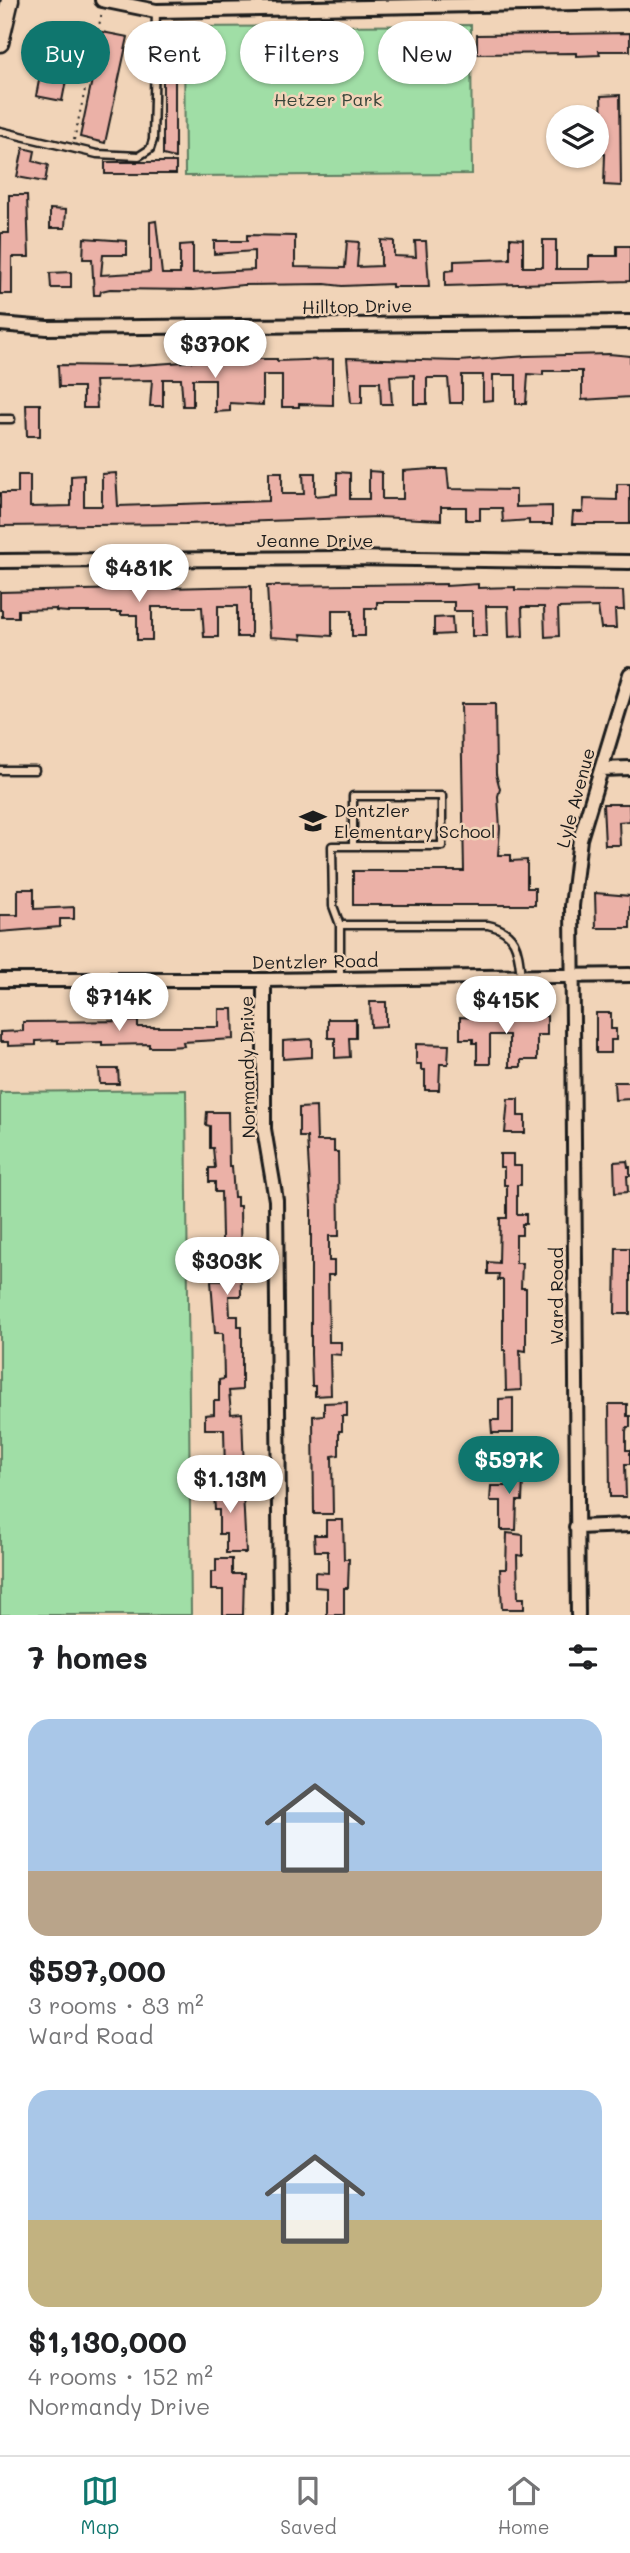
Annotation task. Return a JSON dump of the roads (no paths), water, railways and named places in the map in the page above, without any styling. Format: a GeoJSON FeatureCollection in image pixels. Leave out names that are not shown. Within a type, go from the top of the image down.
{"type":"FeatureCollection","features":[{"type":"Feature","properties":{"kind":"main road"},"geometry":{"type":"LineString","coordinates":[[0,43],[10,0]]}},
{"type":"Feature","properties":{"kind":"street"},"geometry":{"type":"LineString","coordinates":[[104,0],[156,11],[630,2]]}},
{"type":"Feature","properties":{"kind":"street","name":"Hilltop Drive"},"geometry":{"type":"LineString","coordinates":[[0,324],[47,328],[630,322]]}},
{"type":"Feature","properties":{"kind":"street","name":"Jeanne Drive"},"geometry":{"type":"LineString","coordinates":[[0,561],[347,558],[630,562]]}},
{"type":"Feature","properties":{"kind":"street","name":"Lyle Avenue"},"geometry":{"type":"LineString","coordinates":[[572,976],[572,906],[580,839],[630,674]]}},
{"type":"Feature","properties":{"kind":"street"},"geometry":{"type":"LineString","coordinates":[[601,769],[630,768]]}},
{"type":"Feature","properties":{"kind":"street","name":"Dentzler Road"},"geometry":{"type":"LineString","coordinates":[[0,980],[630,975]]}},
{"type":"Feature","properties":{"kind":"street","name":"Ward Road"},"geometry":{"type":"LineString","coordinates":[[572,976],[578,1615]]}},
{"type":"Feature","properties":{"kind":"street","name":"Normandy Drive"},"geometry":{"type":"LineString","coordinates":[[264,980],[264,1129],[276,1200],[280,1615]]}},
{"type":"Feature","properties":{"kind":"street"},"geometry":{"type":"LineString","coordinates":[[576,1527],[630,1525]]}},
{"type":"Feature","properties":{"kind":"lane"},"geometry":{"type":"LineString","coordinates":[[0,131],[97,154],[139,156],[150,149],[153,140],[156,11]]}},
{"type":"Feature","properties":{"kind":"lane"},"geometry":{"type":"LineString","coordinates":[[0,419],[11,419]]}},
{"type":"Feature","properties":{"kind":"lane"},"geometry":{"type":"LineString","coordinates":[[0,770],[35,770]]}},
{"type":"Feature","properties":{"kind":"lane"},"geometry":{"type":"LineString","coordinates":[[340,979],[340,925],[333,906],[332,846],[353,846],[442,846],[442,796],[353,796],[353,846]]}},
{"type":"Feature","properties":{"kind":"lane"},"geometry":{"type":"LineString","coordinates":[[340,925],[488,925],[501,928],[511,935],[516,947],[521,977]]}},
{"type":"Feature","properties":{"kind":"place","name":"Dentzler Elementary School"},"geometry":{"type":"Point","coordinates":[313,821]}},
{"type":"Feature","properties":{"kind":"park label","name":"Hetzer Park"},"geometry":{"type":"Point","coordinates":[328,100]}}]}
